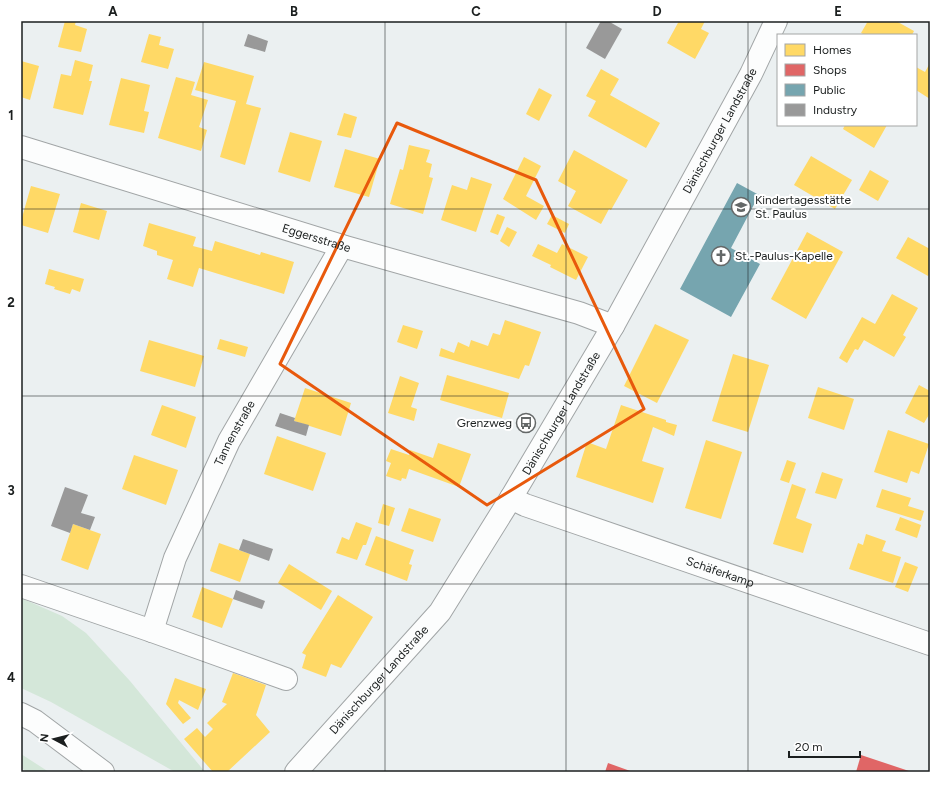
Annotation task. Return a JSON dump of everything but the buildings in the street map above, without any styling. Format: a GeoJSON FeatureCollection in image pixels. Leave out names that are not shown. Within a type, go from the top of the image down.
{"type":"FeatureCollection","features":[{"type":"Feature","properties":{"kind":"main road","name":"Dänischburger Landstraße"},"geometry":{"type":"LineString","coordinates":[[296,772],[440,612],[511,498],[613,326],[751,74],[776,21]]}},
{"type":"Feature","properties":{"kind":"main road","name":"Eggersstraße"},"geometry":{"type":"LineString","coordinates":[[21,147],[342,246],[579,313],[613,326]]}},
{"type":"Feature","properties":{"kind":"main road","name":"Tannenstraße"},"geometry":{"type":"LineString","coordinates":[[152,631],[175,558],[229,440],[342,246]]}},
{"type":"Feature","properties":{"kind":"main road","name":"Schäferkamp"},"geometry":{"type":"LineString","coordinates":[[511,498],[525,505],[930,644]]}},
{"type":"Feature","properties":{"kind":"main road"},"geometry":{"type":"LineString","coordinates":[[21,586],[286,679]]}},
{"type":"Feature","properties":{"kind":"main road"},"geometry":{"type":"LineString","coordinates":[[21,714],[35,721],[103,772]]}},
{"type":"Feature","properties":{"kind":"highlighted area"},"geometry":{"type":"Polygon","coordinates":[[[397,123],[536,180],[644,409],[487,505],[280,364],[397,123]]]}},
{"type":"Feature","properties":{"kind":"green space"},"geometry":{"type":"Polygon","coordinates":[[[21,598],[62,616],[86,633],[130,681],[205,772],[175,772],[51,702],[21,688],[21,598]]]}},
{"type":"Feature","properties":{"kind":"green space"},"geometry":{"type":"Polygon","coordinates":[[[21,754],[49,772],[28,772],[21,768],[21,754]]]}},
{"type":"Feature","properties":{"kind":"place","name":"Kindertagesstätte St. Paulus"},"geometry":{"type":"Point","coordinates":[741,207]}},
{"type":"Feature","properties":{"kind":"place","name":"St.-Paulus-Kapelle"},"geometry":{"type":"Point","coordinates":[721,256]}},
{"type":"Feature","properties":{"kind":"place","name":"Grenzweg"},"geometry":{"type":"Point","coordinates":[526,423]}}]}
